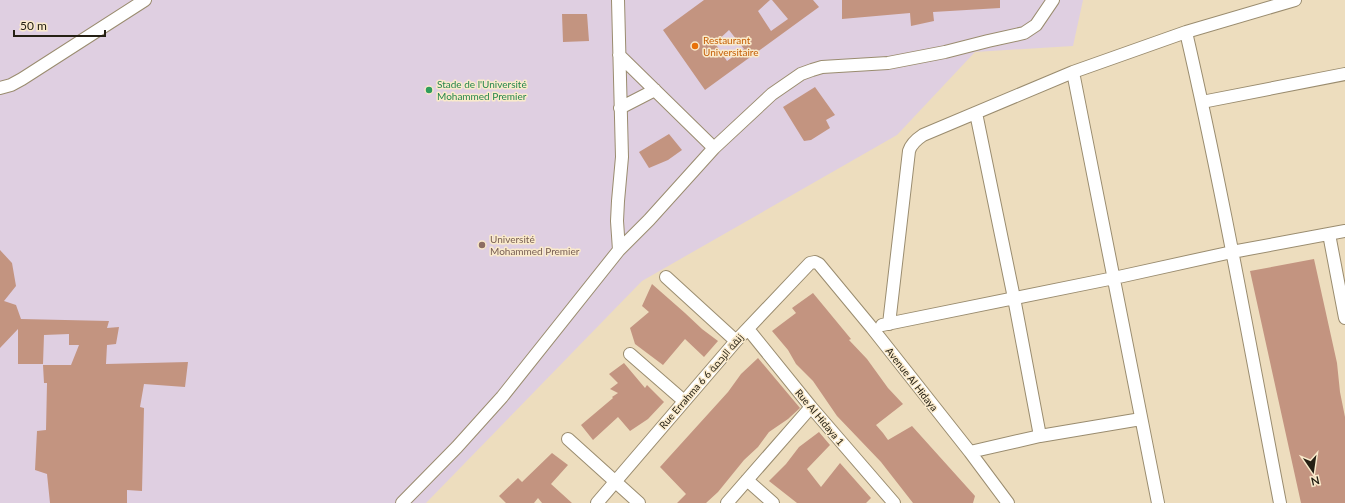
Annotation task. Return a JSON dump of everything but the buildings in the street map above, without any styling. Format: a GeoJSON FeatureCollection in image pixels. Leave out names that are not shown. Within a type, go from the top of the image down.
{"type":"FeatureCollection","features":[{"type":"Feature","properties":{"kind":"street"},"geometry":{"type":"LineString","coordinates":[[0,88],[11,85],[22,79],[145,0]]}},
{"type":"Feature","properties":{"kind":"street"},"geometry":{"type":"LineString","coordinates":[[618,0],[622,157],[617,221],[619,250]]}},
{"type":"Feature","properties":{"kind":"street"},"geometry":{"type":"LineString","coordinates":[[402,503],[457,447],[502,398],[619,250],[649,220],[714,148],[772,94],[791,80],[822,67],[888,63],[944,52],[1024,33],[1036,25],[1053,0]]}},
{"type":"Feature","properties":{"kind":"street"},"geometry":{"type":"LineString","coordinates":[[889,324],[910,147],[923,135],[1073,72],[1186,32],[1295,0]]}},
{"type":"Feature","properties":{"kind":"street"},"geometry":{"type":"LineString","coordinates":[[1186,32],[1202,102],[1232,252],[1280,503]]}},
{"type":"Feature","properties":{"kind":"street"},"geometry":{"type":"LineString","coordinates":[[619,55],[714,148]]}},
{"type":"Feature","properties":{"kind":"street"},"geometry":{"type":"LineString","coordinates":[[1073,72],[1158,503]]}},
{"type":"Feature","properties":{"kind":"street"},"geometry":{"type":"LineString","coordinates":[[1202,102],[1345,74]]}},
{"type":"Feature","properties":{"kind":"street"},"geometry":{"type":"LineString","coordinates":[[620,108],[655,90]]}},
{"type":"Feature","properties":{"kind":"street"},"geometry":{"type":"LineString","coordinates":[[976,113],[1014,298],[1040,436]]}},
{"type":"Feature","properties":{"kind":"street"},"geometry":{"type":"LineString","coordinates":[[872,328],[1232,252],[1345,231]]}},
{"type":"Feature","properties":{"kind":"street"},"geometry":{"type":"LineString","coordinates":[[1329,234],[1345,318]]}},
{"type":"Feature","properties":{"kind":"street","name":"Avenue Al Hidaya"},"geometry":{"type":"LineString","coordinates":[[810,263],[815,262],[819,264],[872,328],[970,452],[1005,502]]}},
{"type":"Feature","properties":{"kind":"street","name":"Rue Errahma 6 6 زنقة الرحمة"},"geometry":{"type":"LineString","coordinates":[[597,503],[736,341],[810,263]]}},
{"type":"Feature","properties":{"kind":"street"},"geometry":{"type":"LineString","coordinates":[[666,277],[736,341]]}},
{"type":"Feature","properties":{"kind":"street","name":"Rue Al Hidaya 1"},"geometry":{"type":"LineString","coordinates":[[748,329],[888,501]]}},
{"type":"Feature","properties":{"kind":"street"},"geometry":{"type":"LineString","coordinates":[[630,354],[684,401]]}},
{"type":"Feature","properties":{"kind":"street"},"geometry":{"type":"LineString","coordinates":[[727,503],[811,407]]}},
{"type":"Feature","properties":{"kind":"street"},"geometry":{"type":"LineString","coordinates":[[970,452],[1040,436],[1141,419]]}},
{"type":"Feature","properties":{"kind":"street"},"geometry":{"type":"LineString","coordinates":[[568,439],[639,503]]}},
{"type":"Feature","properties":{"kind":"street"},"geometry":{"type":"LineString","coordinates":[[747,480],[773,503]]}},
{"type":"Feature","properties":{"kind":"shaded area","name":"Université Mohammed Premier"},"geometry":{"type":"Polygon","coordinates":[[[0,0],[1083,0],[1073,46],[975,52],[897,135],[642,281],[426,503],[0,503],[0,0]]]}},
{"type":"Feature","properties":{"kind":"place","name":"Restaurant Universitaire"},"geometry":{"type":"Point","coordinates":[695,46]}},
{"type":"Feature","properties":{"kind":"place","name":"Stade de l'Université Mohammed Premier"},"geometry":{"type":"Point","coordinates":[429,90]}},
{"type":"Feature","properties":{"kind":"place","name":"Université Mohammed Premier"},"geometry":{"type":"Point","coordinates":[482,245]}}]}
